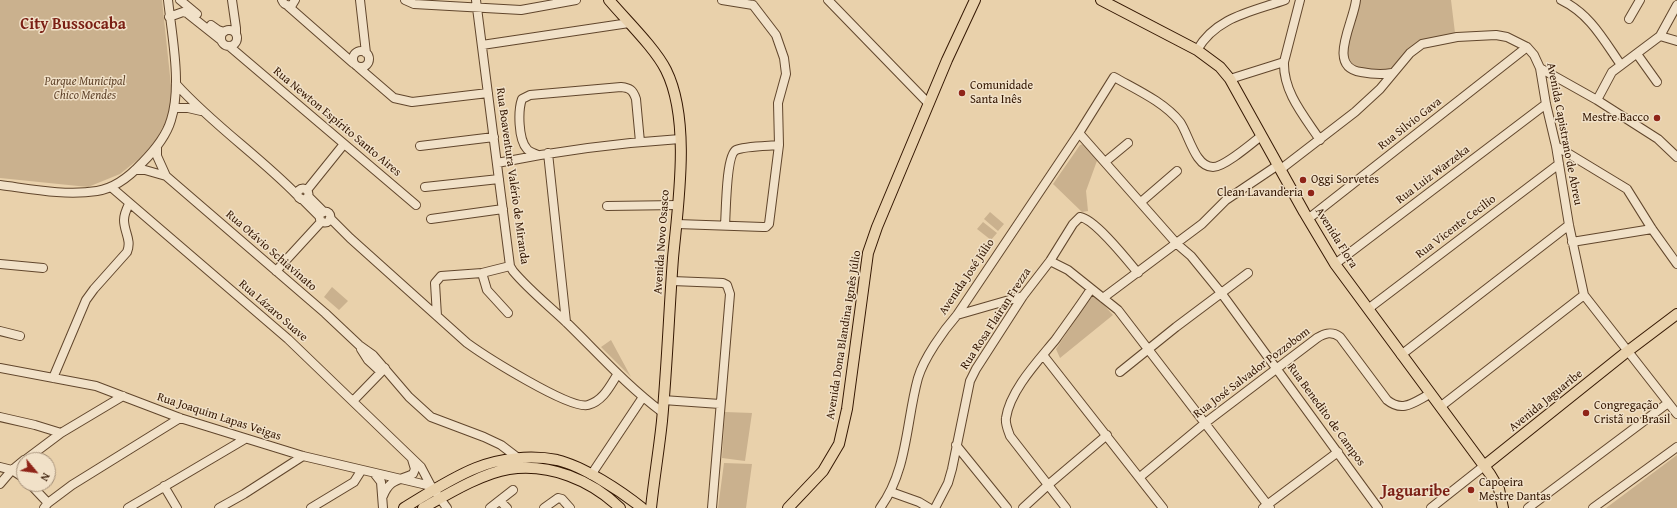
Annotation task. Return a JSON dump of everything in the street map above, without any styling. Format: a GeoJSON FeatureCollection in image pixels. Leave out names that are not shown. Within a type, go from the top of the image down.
{"type":"FeatureCollection","features":[{"type":"Feature","properties":{"kind":"main road","name":"Avenida Novo Osasco"},"geometry":{"type":"LineString","coordinates":[[609,0],[653,51],[666,69],[677,108],[680,139],[677,224],[662,412],[651,508]]}},
{"type":"Feature","properties":{"kind":"main road","name":"Avenida Dona Blandina Ignês Júlio"},"geometry":{"type":"LineString","coordinates":[[788,508],[823,471],[839,444],[847,409],[868,253],[877,227],[948,56],[956,43],[975,0]]}},
{"type":"Feature","properties":{"kind":"main road","name":"Avenida Flora"},"geometry":{"type":"LineString","coordinates":[[1101,0],[1197,50],[1220,67],[1230,79],[1308,219],[1335,264],[1484,466],[1499,489],[1502,508]]}},
{"type":"Feature","properties":{"kind":"main road","name":"Avenida Jaguaribe"},"geometry":{"type":"LineString","coordinates":[[1484,466],[1677,314]]}},
{"type":"Feature","properties":{"kind":"main road"},"geometry":{"type":"LineString","coordinates":[[404,508],[441,499],[476,468],[518,458],[557,460],[591,475],[642,508]]}},
{"type":"Feature","properties":{"kind":"main road"},"geometry":{"type":"LineString","coordinates":[[422,508],[486,476],[508,470],[531,468],[569,476],[587,483],[620,508]]}},
{"type":"Feature","properties":{"kind":"street"},"geometry":{"type":"LineString","coordinates":[[0,185],[66,192],[86,192],[111,187],[135,170],[157,147],[171,121],[174,108],[176,84],[168,0]]}},
{"type":"Feature","properties":{"kind":"street"},"geometry":{"type":"LineString","coordinates":[[180,0],[212,27],[226,31],[232,30],[234,41]]}},
{"type":"Feature","properties":{"kind":"street"},"geometry":{"type":"LineString","coordinates":[[232,0],[236,28],[234,41]]}},
{"type":"Feature","properties":{"kind":"street"},"geometry":{"type":"LineString","coordinates":[[356,65],[352,58],[360,53],[364,35],[360,0]]}},
{"type":"Feature","properties":{"kind":"street"},"geometry":{"type":"LineString","coordinates":[[405,0],[414,4],[476,3],[521,10],[546,2],[576,0]]}},
{"type":"Feature","properties":{"kind":"street"},"geometry":{"type":"LineString","coordinates":[[677,224],[766,227],[769,224],[779,145],[778,103],[786,74],[784,58],[776,35],[753,3],[722,0]]}},
{"type":"Feature","properties":{"kind":"street"},"geometry":{"type":"LineString","coordinates":[[828,0],[929,104]]}},
{"type":"Feature","properties":{"kind":"street"},"geometry":{"type":"LineString","coordinates":[[1197,50],[1208,34],[1218,25],[1233,18],[1285,0]]}},
{"type":"Feature","properties":{"kind":"street"},"geometry":{"type":"LineString","coordinates":[[1300,0],[1284,62],[1284,72],[1290,93],[1320,140]]}},
{"type":"Feature","properties":{"kind":"street"},"geometry":{"type":"LineString","coordinates":[[1356,0],[1344,46],[1344,64],[1354,71],[1371,74],[1392,73]]}},
{"type":"Feature","properties":{"kind":"street"},"geometry":{"type":"LineString","coordinates":[[1560,0],[1576,8],[1584,15],[1621,65]]}},
{"type":"Feature","properties":{"kind":"street"},"geometry":{"type":"LineString","coordinates":[[1629,19],[1640,0]]}},
{"type":"Feature","properties":{"kind":"street"},"geometry":{"type":"LineString","coordinates":[[287,1],[298,14],[336,49],[374,80],[387,93],[400,101],[412,102],[488,93]]}},
{"type":"Feature","properties":{"kind":"street","name":"Rua Boaventura Valério de Miranda"},"geometry":{"type":"LineString","coordinates":[[476,3],[510,266],[538,298],[566,322],[617,375],[662,412]]}},
{"type":"Feature","properties":{"kind":"street"},"geometry":{"type":"LineString","coordinates":[[1597,100],[1610,74],[1660,36],[1677,5]]}},
{"type":"Feature","properties":{"kind":"street"},"geometry":{"type":"LineString","coordinates":[[169,17],[187,12],[224,44],[234,41]]}},
{"type":"Feature","properties":{"kind":"street"},"geometry":{"type":"LineString","coordinates":[[221,40],[222,35],[234,17]]}},
{"type":"Feature","properties":{"kind":"street"},"geometry":{"type":"LineString","coordinates":[[482,44],[629,23]]}},
{"type":"Feature","properties":{"kind":"street","name":"Avenida Capistrano de Abreu"},"geometry":{"type":"LineString","coordinates":[[1104,298],[1207,220],[1226,200],[1280,167],[1320,140],[1355,112],[1380,89],[1410,53],[1422,44],[1457,37],[1496,35],[1507,37],[1527,47],[1534,55],[1540,68],[1546,104],[1556,146],[1572,242],[1584,295],[1627,352],[1677,414]]}},
{"type":"Feature","properties":{"kind":"street"},"geometry":{"type":"LineString","coordinates":[[1660,36],[1677,41]]}},
{"type":"Feature","properties":{"kind":"street","name":"Rua Newton Espírito Santo Aires"},"geometry":{"type":"LineString","coordinates":[[234,41],[242,58],[416,205]]}},
{"type":"Feature","properties":{"kind":"street","name":"Rua Silvio Gava"},"geometry":{"type":"LineString","coordinates":[[1308,219],[1527,47]]}},
{"type":"Feature","properties":{"kind":"street"},"geometry":{"type":"LineString","coordinates":[[336,49],[360,53],[368,57],[368,62],[374,80]]}},
{"type":"Feature","properties":{"kind":"street"},"geometry":{"type":"LineString","coordinates":[[1637,54],[1657,82]]}},
{"type":"Feature","properties":{"kind":"street"},"geometry":{"type":"LineString","coordinates":[[356,65],[366,66],[368,62]]}},
{"type":"Feature","properties":{"kind":"street"},"geometry":{"type":"LineString","coordinates":[[1230,79],[1284,62]]}},
{"type":"Feature","properties":{"kind":"street"},"geometry":{"type":"LineString","coordinates":[[1540,68],[1597,100],[1663,142],[1677,157]]}},
{"type":"Feature","properties":{"kind":"street","name":"Avenida José Júlio"},"geometry":{"type":"LineString","coordinates":[[880,508],[891,492],[902,458],[919,376],[935,344],[957,315],[1079,133],[1114,77],[1169,110],[1180,123],[1196,154],[1206,166],[1219,166],[1261,136]]}},
{"type":"Feature","properties":{"kind":"street"},"geometry":{"type":"LineString","coordinates":[[176,84],[202,111],[280,177],[303,194],[324,218],[350,238],[482,354],[554,395],[572,403],[587,406],[596,402],[605,393],[617,375]]}},
{"type":"Feature","properties":{"kind":"street"},"geometry":{"type":"LineString","coordinates":[[538,155],[528,151],[525,147],[520,130],[520,107],[522,99],[530,95],[621,87],[630,88],[634,92],[636,99],[640,142]]}},
{"type":"Feature","properties":{"kind":"street","name":"Rua Luiz Warzeka"},"geometry":{"type":"LineString","coordinates":[[1335,264],[1546,104]]}},
{"type":"Feature","properties":{"kind":"street"},"geometry":{"type":"LineString","coordinates":[[174,108],[188,108],[202,111]]}},
{"type":"Feature","properties":{"kind":"street","name":"Rua Benedito de Campos"},"geometry":{"type":"LineString","coordinates":[[1079,133],[1177,244],[1191,256],[1222,294],[1378,508]]}},
{"type":"Feature","properties":{"kind":"street"},"geometry":{"type":"LineString","coordinates":[[420,146],[494,137]]}},
{"type":"Feature","properties":{"kind":"street"},"geometry":{"type":"LineString","coordinates":[[497,163],[548,153],[640,142],[680,139]]}},
{"type":"Feature","properties":{"kind":"street"},"geometry":{"type":"LineString","coordinates":[[1105,162],[1128,143]]}},
{"type":"Feature","properties":{"kind":"street"},"geometry":{"type":"LineString","coordinates":[[303,194],[344,144]]}},
{"type":"Feature","properties":{"kind":"street"},"geometry":{"type":"LineString","coordinates":[[725,225],[731,155],[735,151],[741,149],[779,145]]}},
{"type":"Feature","properties":{"kind":"street"},"geometry":{"type":"LineString","coordinates":[[1556,146],[1627,189],[1652,229],[1677,264]]}},
{"type":"Feature","properties":{"kind":"street","name":"Rua Otávio Schiavinato"},"geometry":{"type":"LineString","coordinates":[[157,147],[157,156],[166,176]]}},
{"type":"Feature","properties":{"kind":"street"},"geometry":{"type":"LineString","coordinates":[[548,153],[566,322]]}},
{"type":"Feature","properties":{"kind":"street","name":"Rua Vicente Cecilio"},"geometry":{"type":"LineString","coordinates":[[1368,309],[1559,164]]}},
{"type":"Feature","properties":{"kind":"street","name":"Rua Otávio Schiavinato"},"geometry":{"type":"LineString","coordinates":[[135,170],[145,170],[166,176],[359,345],[373,355],[383,370],[430,417],[501,445],[518,458]]}},
{"type":"Feature","properties":{"kind":"street"},"geometry":{"type":"LineString","coordinates":[[1141,202],[1177,171]]}},
{"type":"Feature","properties":{"kind":"street"},"geometry":{"type":"LineString","coordinates":[[425,187],[499,179]]}},
{"type":"Feature","properties":{"kind":"street","name":"Rua Lázaro Suave"},"geometry":{"type":"LineString","coordinates":[[111,187],[129,204],[270,323],[353,401],[425,472],[441,499]]}},
{"type":"Feature","properties":{"kind":"street"},"geometry":{"type":"LineString","coordinates":[[53,378],[86,300],[127,252],[129,246],[128,234],[124,220],[129,204]]}},
{"type":"Feature","properties":{"kind":"street"},"geometry":{"type":"LineString","coordinates":[[607,206],[678,205]]}},
{"type":"Feature","properties":{"kind":"street"},"geometry":{"type":"LineString","coordinates":[[431,219],[503,209]]}},
{"type":"Feature","properties":{"kind":"street"},"geometry":{"type":"LineString","coordinates":[[276,271],[324,218]]}},
{"type":"Feature","properties":{"kind":"street","name":"Rua Rosa Flairan Frezza"},"geometry":{"type":"LineString","coordinates":[[935,508],[948,483],[970,381],[976,369],[1023,296],[1050,261],[1073,224],[1078,219],[1083,218],[1093,224],[1138,272]]}},
{"type":"Feature","properties":{"kind":"street"},"geometry":{"type":"LineString","coordinates":[[1401,355],[1569,225]]}},
{"type":"Feature","properties":{"kind":"street"},"geometry":{"type":"LineString","coordinates":[[1572,242],[1652,229]]}},
{"type":"Feature","properties":{"kind":"street"},"geometry":{"type":"LineString","coordinates":[[1050,261],[1068,270],[1118,310],[1205,423],[1267,507],[1338,452]]}},
{"type":"Feature","properties":{"kind":"street"},"geometry":{"type":"LineString","coordinates":[[0,264],[42,268]]}},
{"type":"Feature","properties":{"kind":"street"},"geometry":{"type":"LineString","coordinates":[[437,316],[435,283],[441,276],[482,273],[510,266]]}},
{"type":"Feature","properties":{"kind":"street"},"geometry":{"type":"LineString","coordinates":[[482,273],[488,290],[508,313]]}},
{"type":"Feature","properties":{"kind":"street"},"geometry":{"type":"LineString","coordinates":[[1120,372],[1248,273]]}},
{"type":"Feature","properties":{"kind":"street"},"geometry":{"type":"LineString","coordinates":[[672,281],[715,282],[727,285],[730,294],[712,508]]}},
{"type":"Feature","properties":{"kind":"street"},"geometry":{"type":"LineString","coordinates":[[1066,508],[1010,436],[1006,427],[1006,418],[1012,400],[1021,384],[1091,289]]}},
{"type":"Feature","properties":{"kind":"street"},"geometry":{"type":"LineString","coordinates":[[1440,407],[1584,295]]}},
{"type":"Feature","properties":{"kind":"street"},"geometry":{"type":"LineString","coordinates":[[957,315],[1023,296]]}},
{"type":"Feature","properties":{"kind":"street"},"geometry":{"type":"LineString","coordinates":[[0,331],[20,336]]}},
{"type":"Feature","properties":{"kind":"street","name":"Rua José Salvador Pozzobom"},"geometry":{"type":"LineString","coordinates":[[1140,477],[1205,423],[1325,333],[1333,333],[1340,337],[1392,405],[1398,407],[1407,406],[1430,394]]}},
{"type":"Feature","properties":{"kind":"street"},"geometry":{"type":"LineString","coordinates":[[1043,355],[1163,508]]}},
{"type":"Feature","properties":{"kind":"street","name":"Rua Joaquim Lapas Veigas"},"geometry":{"type":"LineString","coordinates":[[0,368],[96,386],[180,418],[245,439],[361,471],[399,478],[441,499]]}},
{"type":"Feature","properties":{"kind":"street"},"geometry":{"type":"LineString","coordinates":[[353,401],[383,370]]}},
{"type":"Feature","properties":{"kind":"street"},"geometry":{"type":"LineString","coordinates":[[35,452],[61,433],[124,396]]}},
{"type":"Feature","properties":{"kind":"street"},"geometry":{"type":"LineString","coordinates":[[591,475],[643,397]]}},
{"type":"Feature","properties":{"kind":"street"},"geometry":{"type":"LineString","coordinates":[[663,400],[720,404]]}},
{"type":"Feature","properties":{"kind":"street"},"geometry":{"type":"LineString","coordinates":[[1528,508],[1668,403]]}},
{"type":"Feature","properties":{"kind":"street"},"geometry":{"type":"LineString","coordinates":[[0,417],[61,433]]}},
{"type":"Feature","properties":{"kind":"street"},"geometry":{"type":"LineString","coordinates":[[36,492],[46,506],[72,485],[180,418]]}},
{"type":"Feature","properties":{"kind":"street"},"geometry":{"type":"LineString","coordinates":[[1023,508],[1107,436]]}},
{"type":"Feature","properties":{"kind":"street"},"geometry":{"type":"LineString","coordinates":[[128,508],[245,439]]}},
{"type":"Feature","properties":{"kind":"street"},"geometry":{"type":"LineString","coordinates":[[956,445],[1007,508]]}},
{"type":"Feature","properties":{"kind":"street"},"geometry":{"type":"LineString","coordinates":[[1593,508],[1677,447]]}},
{"type":"Feature","properties":{"kind":"street"},"geometry":{"type":"LineString","coordinates":[[219,508],[244,494],[303,456]]}},
{"type":"Feature","properties":{"kind":"street"},"geometry":{"type":"LineString","coordinates":[[383,496],[386,487],[399,478],[413,474],[415,469],[412,459]]}},
{"type":"Feature","properties":{"kind":"street","name":"Avenida Jaguaribe"},"geometry":{"type":"LineString","coordinates":[[1431,508],[1484,466]]}},
{"type":"Feature","properties":{"kind":"street"},"geometry":{"type":"LineString","coordinates":[[0,467],[16,473]]}},
{"type":"Feature","properties":{"kind":"street"},"geometry":{"type":"LineString","coordinates":[[0,484],[16,467]]}},
{"type":"Feature","properties":{"kind":"street"},"geometry":{"type":"LineString","coordinates":[[311,508],[354,482],[361,471]]}},
{"type":"Feature","properties":{"kind":"street"},"geometry":{"type":"LineString","coordinates":[[374,473],[381,482],[383,508]]}},
{"type":"Feature","properties":{"kind":"street"},"geometry":{"type":"LineString","coordinates":[[164,486],[177,508]]}},
{"type":"Feature","properties":{"kind":"street"},"geometry":{"type":"LineString","coordinates":[[490,508],[513,490]]}},
{"type":"Feature","properties":{"kind":"street"},"geometry":{"type":"LineString","coordinates":[[891,492],[919,502],[929,508]]}},
{"type":"Feature","properties":{"kind":"street"},"geometry":{"type":"LineString","coordinates":[[544,508],[558,498],[568,505]]}},
{"type":"Feature","properties":{"kind":"street"},"geometry":{"type":"LineString","coordinates":[[500,500],[507,508]]}},
{"type":"Feature","properties":{"kind":"green space","name":"Parque Municipal Chico Mendes"},"geometry":{"type":"Polygon","coordinates":[[[0,0],[162,0],[172,95],[168,117],[156,140],[140,158],[120,174],[88,187],[0,178],[0,0]]]}},
{"type":"Feature","properties":{"kind":"green space"},"geometry":{"type":"Polygon","coordinates":[[[1358,0],[1451,0],[1455,33],[1424,41],[1393,69],[1357,71],[1349,66],[1345,50],[1358,0]]]}},
{"type":"Feature","properties":{"kind":"green space"},"geometry":{"type":"Polygon","coordinates":[[[1083,144],[1098,158],[1086,191],[1088,211],[1082,212],[1053,184],[1080,145],[1083,144]]]}},
{"type":"Feature","properties":{"kind":"green space"},"geometry":{"type":"Polygon","coordinates":[[[990,212],[1004,224],[998,231],[984,219],[990,212]]]}},
{"type":"Feature","properties":{"kind":"green space"},"geometry":{"type":"Polygon","coordinates":[[[983,222],[997,233],[991,240],[977,229],[983,222]]]}},
{"type":"Feature","properties":{"kind":"green space"},"geometry":{"type":"Polygon","coordinates":[[[332,287],[348,301],[339,310],[324,297],[332,287]]]}},
{"type":"Feature","properties":{"kind":"green space"},"geometry":{"type":"Polygon","coordinates":[[[1093,293],[1113,315],[1060,358],[1056,349],[1093,293]]]}},
{"type":"Feature","properties":{"kind":"green space"},"geometry":{"type":"Polygon","coordinates":[[[611,340],[631,377],[601,347],[611,340]]]}},
{"type":"Feature","properties":{"kind":"green space"},"geometry":{"type":"Polygon","coordinates":[[[725,412],[752,413],[745,461],[722,458],[725,412]]]}},
{"type":"Feature","properties":{"kind":"green space"},"geometry":{"type":"Polygon","coordinates":[[[1677,455],[1677,508],[1606,508],[1677,455]]]}},
{"type":"Feature","properties":{"kind":"green space"},"geometry":{"type":"Polygon","coordinates":[[[724,463],[752,464],[746,508],[718,508],[724,463]]]}},
{"type":"Feature","properties":{"kind":"place","name":"Comunidade Santa Inês"},"geometry":{"type":"Point","coordinates":[962,93]}},
{"type":"Feature","properties":{"kind":"place","name":"Mestre Bacco"},"geometry":{"type":"Point","coordinates":[1657,118]}},
{"type":"Feature","properties":{"kind":"place","name":"Oggi Sorvetes"},"geometry":{"type":"Point","coordinates":[1303,180]}},
{"type":"Feature","properties":{"kind":"place","name":"Clean Lavanderia"},"geometry":{"type":"Point","coordinates":[1311,193]}},
{"type":"Feature","properties":{"kind":"place","name":"Congregação Cristã no Brasil"},"geometry":{"type":"Point","coordinates":[1586,413]}},
{"type":"Feature","properties":{"kind":"place","name":"Capoeira Mestre Dantas"},"geometry":{"type":"Point","coordinates":[1471,490]}},
{"type":"Feature","properties":{"kind":"district","name":"City Bussocaba"},"geometry":{"type":"Point","coordinates":[73,25]}},
{"type":"Feature","properties":{"kind":"district","name":"Jaguaribe"},"geometry":{"type":"Point","coordinates":[1416,492]}}]}
